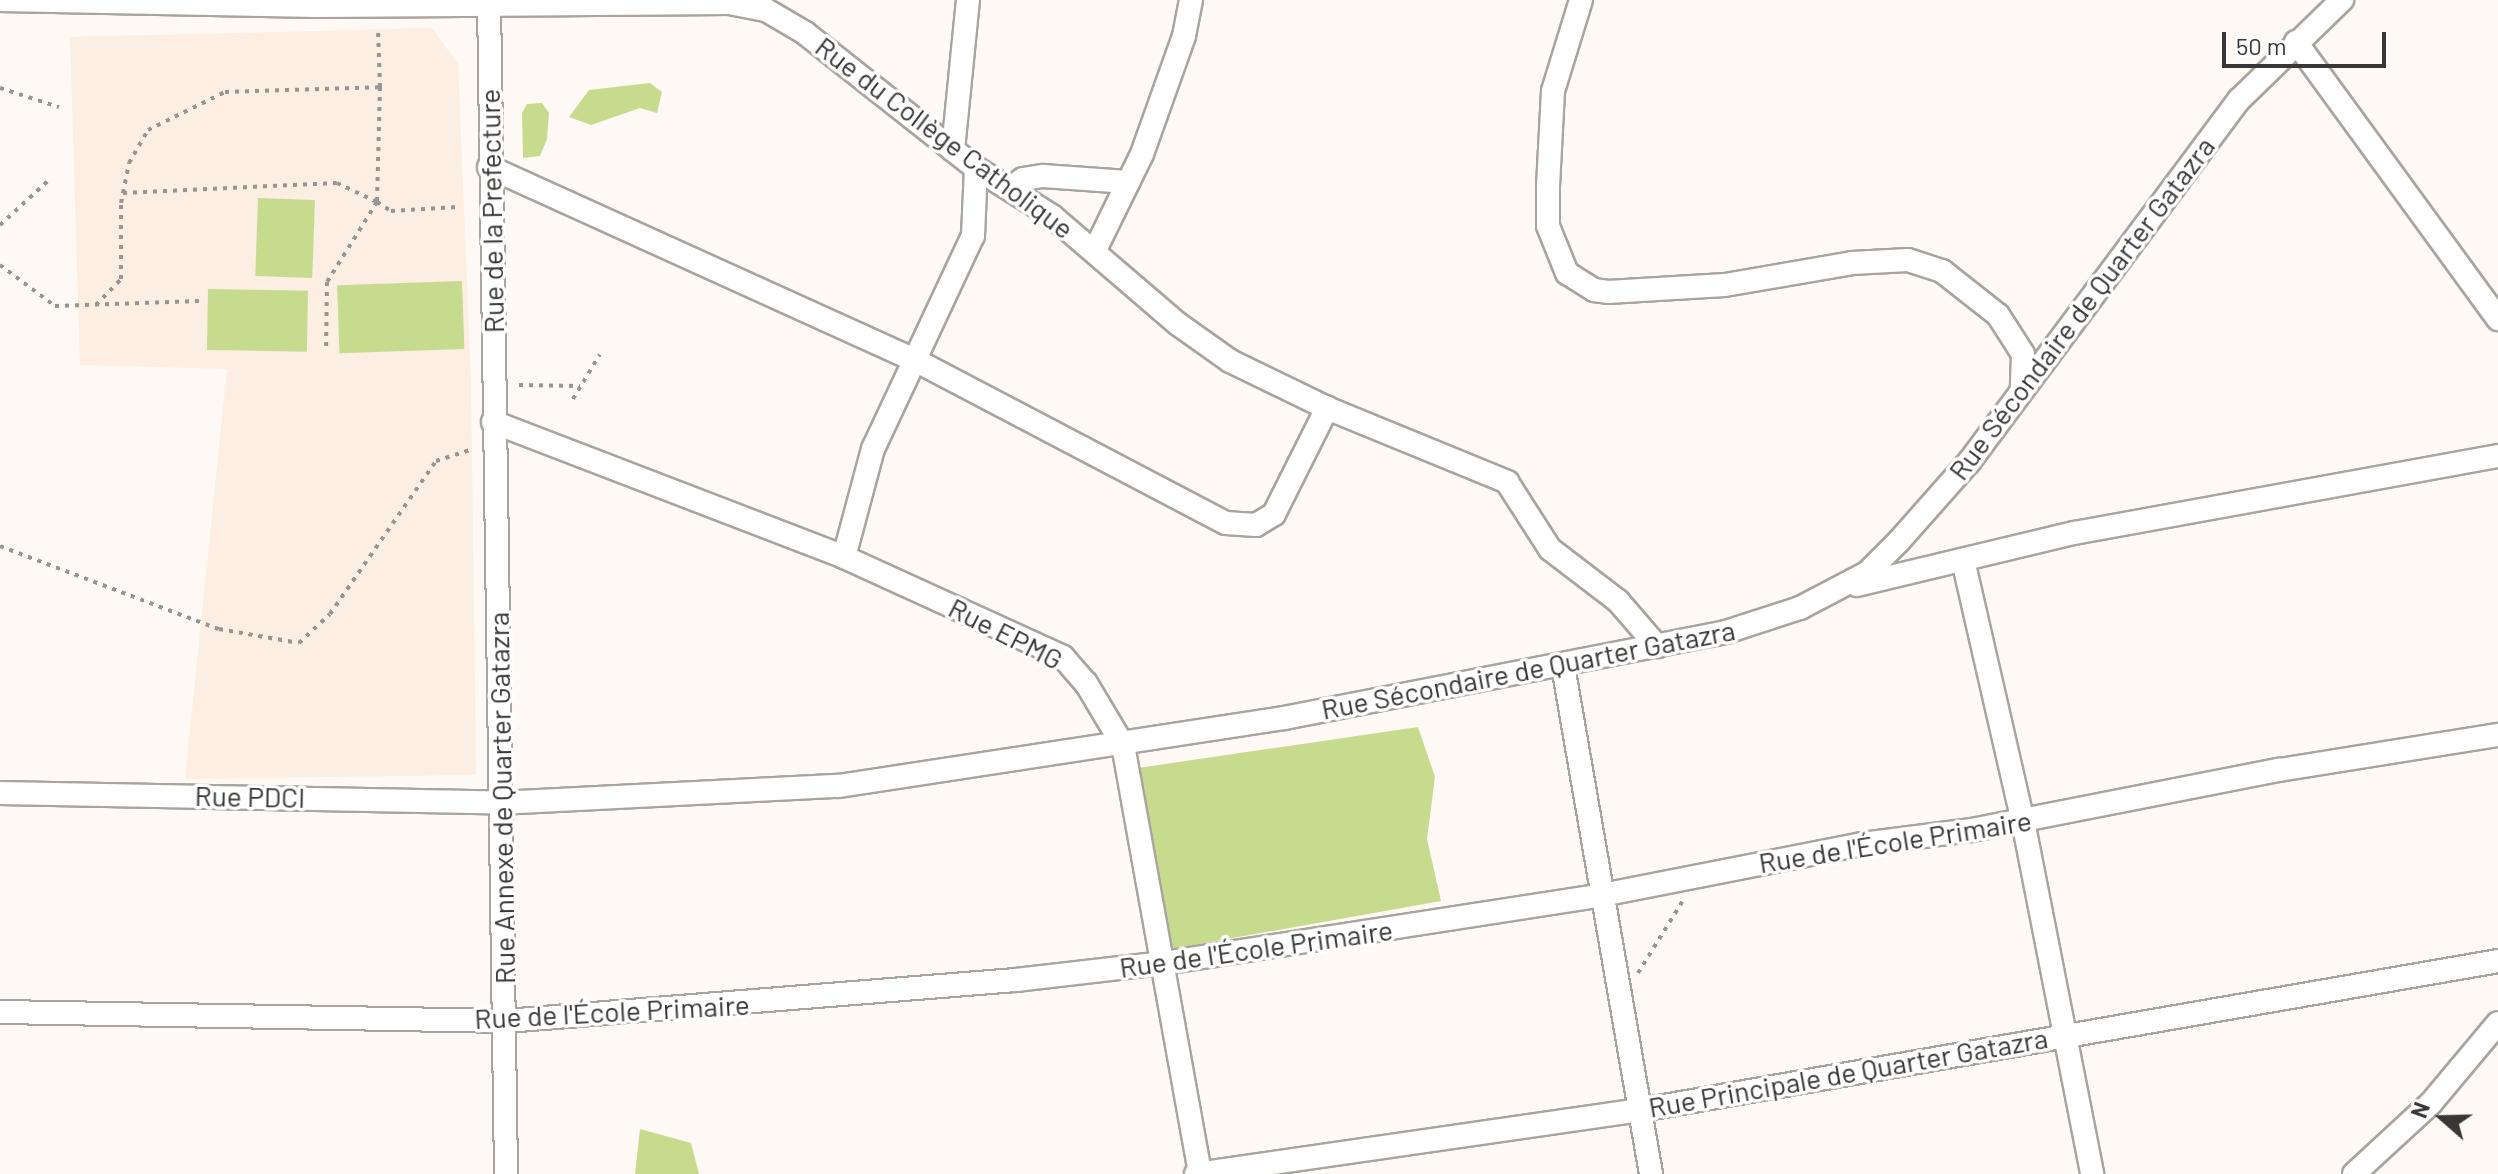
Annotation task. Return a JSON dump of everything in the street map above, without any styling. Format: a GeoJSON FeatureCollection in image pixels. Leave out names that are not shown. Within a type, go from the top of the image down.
{"type":"FeatureCollection","features":[{"type":"Feature","properties":{"kind":"street","name":"Rue du Collège Catholique"},"geometry":{"type":"LineString","coordinates":[[0,0],[316,6],[489,1],[711,1],[744,3],[781,17],[976,168],[1095,250],[1198,341],[1327,408],[1507,482],[1550,549],[1618,601],[1657,646]]}},
{"type":"Feature","properties":{"kind":"street"},"geometry":{"type":"LineString","coordinates":[[953,150],[968,0]]}},
{"type":"Feature","properties":{"kind":"street"},"geometry":{"type":"LineString","coordinates":[[1095,250],[1128,182],[1184,36],[1191,0]]}},
{"type":"Feature","properties":{"kind":"street"},"geometry":{"type":"LineString","coordinates":[[1581,0],[1553,91],[1548,186],[1548,226],[1567,273],[1594,290],[1608,292],[1725,285],[1852,263],[1908,260],[1942,271],[1970,288],[2005,323],[2023,354],[2022,388]]}},
{"type":"Feature","properties":{"kind":"street","name":"Rue Sécondaire de Quarter Gatazra"},"geometry":{"type":"LineString","coordinates":[[499,803],[839,786],[1123,745],[1563,666],[1726,632],[1836,590],[1867,573],[1969,462],[2187,164],[2296,42],[2342,0]]}},
{"type":"Feature","properties":{"kind":"street","name":"Rue de la Prefecture"},"geometry":{"type":"LineString","coordinates":[[489,1],[493,422]]}},
{"type":"Feature","properties":{"kind":"street"},"geometry":{"type":"LineString","coordinates":[[2296,42],[2498,319]]}},
{"type":"Feature","properties":{"kind":"street"},"geometry":{"type":"LineString","coordinates":[[489,167],[913,359],[1226,523],[1256,525],[1274,514],[1327,408]]}},
{"type":"Feature","properties":{"kind":"street"},"geometry":{"type":"LineString","coordinates":[[844,557],[873,449],[973,236],[976,168]]}},
{"type":"Feature","properties":{"kind":"street"},"geometry":{"type":"LineString","coordinates":[[1010,189],[1023,179],[1043,176],[1128,182]]}},
{"type":"Feature","properties":{"kind":"street","name":"Rue EPMG"},"geometry":{"type":"LineString","coordinates":[[493,422],[844,557],[1063,657],[1086,683],[1123,745],[1164,963],[1198,1174]]}},
{"type":"Feature","properties":{"kind":"street","name":"Rue Annexe de Quarter Gatazra"},"geometry":{"type":"LineString","coordinates":[[493,422],[506,1021],[506,1174]]}},
{"type":"Feature","properties":{"kind":"street"},"geometry":{"type":"LineString","coordinates":[[1836,590],[2074,533],[2498,456]]}},
{"type":"Feature","properties":{"kind":"street"},"geometry":{"type":"LineString","coordinates":[[1963,560],[2023,821],[2092,1174]]}},
{"type":"Feature","properties":{"kind":"street"},"geometry":{"type":"LineString","coordinates":[[1563,666],[1602,895],[1625,1005],[1651,1174]]}},
{"type":"Feature","properties":{"kind":"street","name":"Rue de l'École Primaire"},"geometry":{"type":"LineString","coordinates":[[0,1012],[506,1021],[985,983],[1164,963],[1602,895],[1699,874],[2023,821],[2279,770],[2498,735]]}},
{"type":"Feature","properties":{"kind":"street","name":"Rue PDCI"},"geometry":{"type":"LineString","coordinates":[[0,793],[499,803]]}},
{"type":"Feature","properties":{"kind":"street","name":"Rue Principale de Quarter Gatazra"},"geometry":{"type":"LineString","coordinates":[[1198,1174],[1641,1110],[2066,1033],[2498,961]]}},
{"type":"Feature","properties":{"kind":"street"},"geometry":{"type":"LineString","coordinates":[[2354,1174],[2431,1103],[2498,1023]]}},
{"type":"Feature","properties":{"kind":"path"},"geometry":{"type":"LineString","coordinates":[[326,351],[327,282],[377,202],[378,29]]}},
{"type":"Feature","properties":{"kind":"path"},"geometry":{"type":"LineString","coordinates":[[96,305],[121,279],[123,193],[129,163],[148,130],[197,103],[251,89],[380,87]]}},
{"type":"Feature","properties":{"kind":"path"},"geometry":{"type":"LineString","coordinates":[[0,88],[59,107]]}},
{"type":"Feature","properties":{"kind":"path"},"geometry":{"type":"LineString","coordinates":[[0,225],[50,179]]}},
{"type":"Feature","properties":{"kind":"path"},"geometry":{"type":"LineString","coordinates":[[123,193],[337,183],[391,211],[457,207]]}},
{"type":"Feature","properties":{"kind":"path"},"geometry":{"type":"LineString","coordinates":[[0,265],[55,306],[199,301]]}},
{"type":"Feature","properties":{"kind":"path"},"geometry":{"type":"LineString","coordinates":[[573,399],[600,354]]}},
{"type":"Feature","properties":{"kind":"path"},"geometry":{"type":"LineString","coordinates":[[519,385],[580,386]]}},
{"type":"Feature","properties":{"kind":"path"},"geometry":{"type":"LineString","coordinates":[[0,546],[219,629],[299,643],[330,614],[436,461],[472,449]]}},
{"type":"Feature","properties":{"kind":"path"},"geometry":{"type":"LineString","coordinates":[[1625,1005],[1643,962],[1699,874]]}},
{"type":"Feature","properties":{"kind":"shaded area"},"geometry":{"type":"Polygon","coordinates":[[[432,28],[458,64],[471,378],[476,775],[185,779],[227,369],[80,365],[70,37],[432,28]]]}},
{"type":"Feature","properties":{"kind":"green space"},"geometry":{"type":"Polygon","coordinates":[[[650,83],[662,92],[657,113],[640,108],[591,125],[569,117],[589,90],[650,83]]]}},
{"type":"Feature","properties":{"kind":"green space"},"geometry":{"type":"Polygon","coordinates":[[[542,103],[549,113],[547,139],[540,156],[523,158],[522,113],[527,104],[542,103]]]}},
{"type":"Feature","properties":{"kind":"green space"},"geometry":{"type":"Polygon","coordinates":[[[258,198],[315,200],[312,278],[255,276],[258,198]]]}},
{"type":"Feature","properties":{"kind":"green space"},"geometry":{"type":"Polygon","coordinates":[[[462,281],[464,349],[339,353],[337,285],[462,281]]]}},
{"type":"Feature","properties":{"kind":"green space"},"geometry":{"type":"Polygon","coordinates":[[[208,289],[308,291],[307,352],[207,350],[208,289]]]}},
{"type":"Feature","properties":{"kind":"green space"},"geometry":{"type":"Polygon","coordinates":[[[1418,727],[1435,777],[1427,839],[1441,901],[1171,949],[1131,769],[1418,727]]]}},
{"type":"Feature","properties":{"kind":"green space"},"geometry":{"type":"Polygon","coordinates":[[[640,1129],[691,1143],[699,1174],[635,1174],[640,1129]]]}}]}
